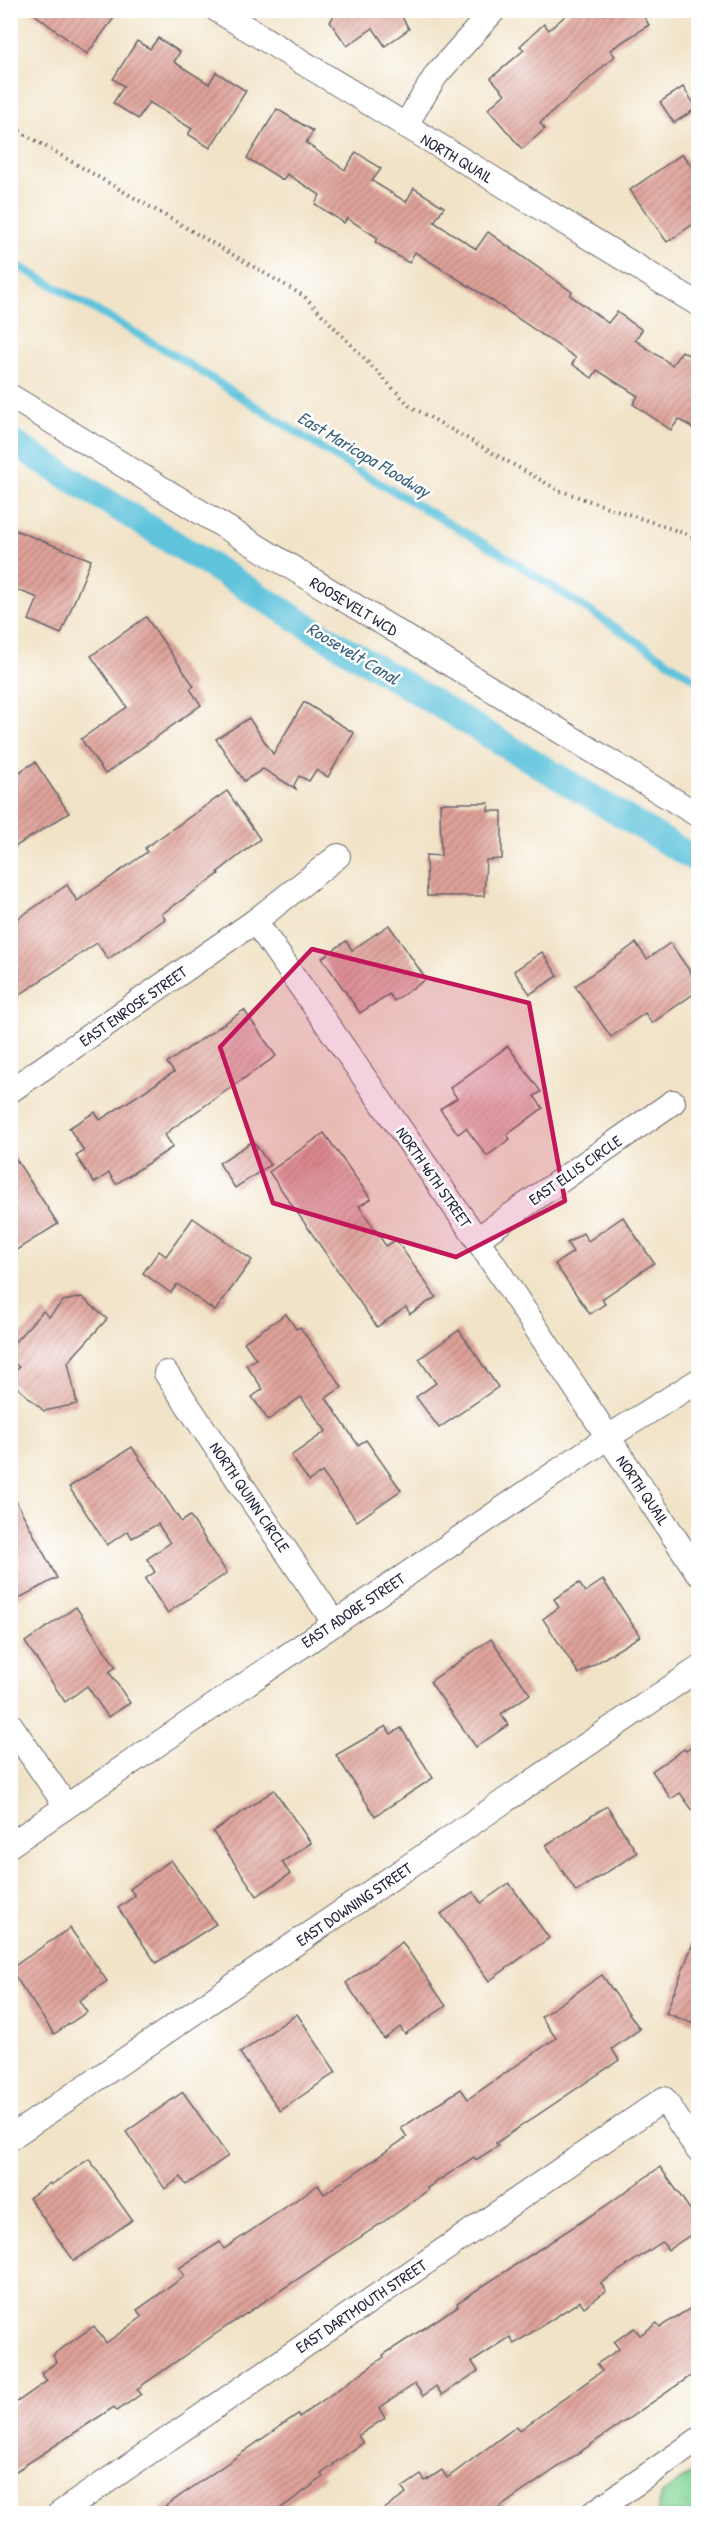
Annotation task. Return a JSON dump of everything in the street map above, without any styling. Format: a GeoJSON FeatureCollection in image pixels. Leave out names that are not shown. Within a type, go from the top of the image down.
{"type":"FeatureCollection","features":[{"type":"Feature","properties":{"kind":"street","name":"NORTH QUAIL"},"geometry":{"type":"LineString","coordinates":[[217,10],[699,304]]}},
{"type":"Feature","properties":{"kind":"street"},"geometry":{"type":"LineString","coordinates":[[405,126],[436,75],[494,10]]}},
{"type":"Feature","properties":{"kind":"street","name":"ROOSEVELT WCD"},"geometry":{"type":"LineString","coordinates":[[10,396],[699,815]]}},
{"type":"Feature","properties":{"kind":"street","name":"EAST ENROSE STREET"},"geometry":{"type":"LineString","coordinates":[[10,1090],[255,921],[338,856]]}},
{"type":"Feature","properties":{"kind":"street","name":"NORTH 46TH STREET"},"geometry":{"type":"LineString","coordinates":[[255,921],[477,1239],[608,1437]]}},
{"type":"Feature","properties":{"kind":"street","name":"EAST ELLIS CIRCLE"},"geometry":{"type":"LineString","coordinates":[[477,1239],[673,1102]]}},
{"type":"Feature","properties":{"kind":"street","name":"NORTH QUINN CIRCLE"},"geometry":{"type":"LineString","coordinates":[[166,1372],[334,1622]]}},
{"type":"Feature","properties":{"kind":"street","name":"EAST ADOBE STREET"},"geometry":{"type":"LineString","coordinates":[[10,1845],[608,1437],[699,1381]]}},
{"type":"Feature","properties":{"kind":"street","name":"NORTH QUAIL"},"geometry":{"type":"LineString","coordinates":[[608,1437],[699,1573]]}},
{"type":"Feature","properties":{"kind":"street","name":"EAST DOWNING STREET"},"geometry":{"type":"LineString","coordinates":[[10,2138],[699,1670]]}},
{"type":"Feature","properties":{"kind":"street"},"geometry":{"type":"LineString","coordinates":[[10,1724],[66,1806]]}},
{"type":"Feature","properties":{"kind":"street","name":"EAST DARTMOUTH STREET"},"geometry":{"type":"LineString","coordinates":[[59,2514],[664,2099],[699,2150]]}},
{"type":"Feature","properties":{"kind":"street"},"geometry":{"type":"LineString","coordinates":[[592,2514],[618,2506],[699,2440]]}},
{"type":"Feature","properties":{"kind":"path"},"geometry":{"type":"LineString","coordinates":[[10,124],[304,296],[410,406],[558,490],[699,538]]}},
{"type":"Feature","properties":{"kind":"highlighted area"},"geometry":{"type":"Polygon","coordinates":[[[312,949],[529,1003],[565,1201],[456,1257],[273,1203],[220,1047],[312,949]]]}},
{"type":"Feature","properties":{"kind":"green space"},"geometry":{"type":"Polygon","coordinates":[[[698,2468],[698,2513],[657,2513],[662,2494],[698,2468]]]}},
{"type":"Feature","properties":{"kind":"building"},"geometry":{"type":"Polygon","coordinates":[[[29,10],[120,10],[87,54],[29,10]]]}},
{"type":"Feature","properties":{"kind":"building"},"geometry":{"type":"Polygon","coordinates":[[[337,10],[398,10],[409,29],[385,46],[373,28],[347,46],[330,22],[337,10]]]}},
{"type":"Feature","properties":{"kind":"building"},"geometry":{"type":"Polygon","coordinates":[[[572,10],[640,10],[649,25],[610,50],[615,56],[540,123],[545,129],[522,149],[488,109],[505,94],[491,78],[524,50],[520,46],[544,24],[549,30],[572,10]]]}},
{"type":"Feature","properties":{"kind":"building"},"geometry":{"type":"Polygon","coordinates":[[[158,38],[180,52],[174,62],[209,84],[216,72],[246,91],[210,148],[188,134],[192,129],[149,102],[138,119],[113,103],[124,86],[113,79],[137,41],[150,49],[158,38]]]}},
{"type":"Feature","properties":{"kind":"building"},"geometry":{"type":"Polygon","coordinates":[[[683,87],[697,108],[674,123],[660,102],[683,87]]]}},
{"type":"Feature","properties":{"kind":"building"},"geometry":{"type":"Polygon","coordinates":[[[277,109],[313,131],[306,143],[345,170],[356,152],[381,169],[372,181],[406,202],[414,188],[444,207],[434,222],[476,249],[488,232],[572,292],[570,295],[608,323],[617,312],[642,330],[635,340],[672,365],[682,351],[699,362],[699,432],[679,419],[671,430],[633,404],[638,396],[597,370],[592,378],[572,364],[576,358],[491,300],[415,252],[409,263],[375,242],[378,238],[347,218],[344,223],[315,204],[320,195],[287,174],[283,180],[247,158],[277,109]]]}},
{"type":"Feature","properties":{"kind":"building"},"geometry":{"type":"Polygon","coordinates":[[[682,154],[699,176],[699,220],[667,242],[630,190],[682,154]]]}},
{"type":"Feature","properties":{"kind":"building"},"geometry":{"type":"Polygon","coordinates":[[[10,528],[91,560],[61,634],[29,620],[38,598],[10,587],[10,528]]]}},
{"type":"Feature","properties":{"kind":"building"},"geometry":{"type":"Polygon","coordinates":[[[146,617],[194,686],[190,689],[201,705],[105,774],[81,739],[127,707],[91,656],[146,617]]]}},
{"type":"Feature","properties":{"kind":"building"},"geometry":{"type":"Polygon","coordinates":[[[304,702],[354,733],[328,777],[316,770],[309,781],[299,776],[294,785],[296,789],[263,769],[244,781],[216,739],[249,718],[273,754],[304,702]]]}},
{"type":"Feature","properties":{"kind":"building"},"geometry":{"type":"Polygon","coordinates":[[[35,762],[69,813],[10,850],[10,778],[35,762]]]}},
{"type":"Feature","properties":{"kind":"building"},"geometry":{"type":"Polygon","coordinates":[[[227,791],[260,839],[218,872],[219,874],[162,914],[165,919],[108,959],[97,943],[10,1001],[10,924],[67,885],[77,901],[147,852],[145,848],[227,791]]]}},
{"type":"Feature","properties":{"kind":"building"},"geometry":{"type":"Polygon","coordinates":[[[440,803],[489,803],[488,811],[502,811],[502,859],[486,860],[484,896],[427,896],[426,855],[441,856],[440,803]]]}},
{"type":"Feature","properties":{"kind":"building"},"geometry":{"type":"Polygon","coordinates":[[[389,925],[426,979],[394,1001],[389,994],[360,1013],[322,958],[346,941],[352,950],[389,925]]]}},
{"type":"Feature","properties":{"kind":"building"},"geometry":{"type":"Polygon","coordinates":[[[636,943],[647,959],[670,943],[699,984],[699,990],[652,1023],[645,1013],[611,1037],[575,986],[636,943]]]}},
{"type":"Feature","properties":{"kind":"building"},"geometry":{"type":"Polygon","coordinates":[[[542,952],[558,976],[530,994],[514,971],[542,952]]]}},
{"type":"Feature","properties":{"kind":"building"},"geometry":{"type":"Polygon","coordinates":[[[244,1010],[276,1056],[170,1130],[165,1135],[173,1147],[116,1184],[109,1173],[94,1183],[76,1156],[84,1151],[69,1128],[95,1112],[100,1120],[174,1072],[167,1063],[244,1010]]]}},
{"type":"Feature","properties":{"kind":"building"},"geometry":{"type":"Polygon","coordinates":[[[508,1046],[541,1092],[534,1096],[543,1108],[507,1135],[510,1139],[487,1156],[466,1128],[458,1134],[440,1109],[457,1098],[450,1088],[508,1046]]]}},
{"type":"Feature","properties":{"kind":"building"},"geometry":{"type":"Polygon","coordinates":[[[324,1133],[371,1199],[359,1206],[386,1246],[396,1240],[436,1297],[410,1314],[406,1307],[377,1327],[269,1172],[324,1133]]]}},
{"type":"Feature","properties":{"kind":"building"},"geometry":{"type":"Polygon","coordinates":[[[253,1141],[270,1165],[235,1188],[219,1163],[253,1141]]]}},
{"type":"Feature","properties":{"kind":"building"},"geometry":{"type":"Polygon","coordinates":[[[10,1150],[58,1224],[10,1254],[10,1150]]]}},
{"type":"Feature","properties":{"kind":"building"},"geometry":{"type":"Polygon","coordinates":[[[623,1217],[654,1263],[602,1299],[605,1304],[590,1314],[555,1264],[573,1252],[567,1243],[583,1233],[588,1241],[623,1217]]]}},
{"type":"Feature","properties":{"kind":"building"},"geometry":{"type":"Polygon","coordinates":[[[193,1218],[252,1260],[215,1311],[177,1284],[171,1293],[143,1273],[159,1251],[166,1256],[193,1218]]]}},
{"type":"Feature","properties":{"kind":"building"},"geometry":{"type":"Polygon","coordinates":[[[82,1297],[107,1319],[68,1362],[77,1404],[44,1411],[10,1381],[10,1376],[19,1367],[10,1359],[10,1347],[43,1311],[49,1317],[63,1301],[82,1297]]]}},
{"type":"Feature","properties":{"kind":"building"},"geometry":{"type":"Polygon","coordinates":[[[286,1314],[296,1329],[300,1327],[342,1387],[326,1398],[358,1445],[366,1440],[401,1490],[357,1521],[322,1472],[309,1481],[291,1456],[326,1431],[301,1397],[268,1420],[252,1397],[263,1389],[246,1365],[256,1359],[244,1342],[286,1314]]]}},
{"type":"Feature","properties":{"kind":"building"},"geometry":{"type":"Polygon","coordinates":[[[459,1330],[498,1387],[439,1428],[416,1397],[436,1383],[419,1359],[459,1330]]]}},
{"type":"Feature","properties":{"kind":"building"},"geometry":{"type":"Polygon","coordinates":[[[132,1447],[181,1522],[190,1516],[227,1573],[167,1613],[145,1579],[155,1572],[147,1559],[170,1543],[158,1524],[132,1538],[128,1531],[107,1545],[69,1487],[132,1447]]]}},
{"type":"Feature","properties":{"kind":"building"},"geometry":{"type":"Polygon","coordinates":[[[10,1490],[57,1578],[10,1603],[10,1490]]]}},
{"type":"Feature","properties":{"kind":"building"},"geometry":{"type":"Polygon","coordinates":[[[603,1580],[640,1636],[579,1674],[543,1619],[559,1607],[554,1599],[579,1583],[585,1592],[603,1580]]]}},
{"type":"Feature","properties":{"kind":"building"},"geometry":{"type":"Polygon","coordinates":[[[76,1607],[116,1667],[109,1672],[130,1703],[108,1717],[87,1686],[65,1702],[25,1642],[76,1607]]]}},
{"type":"Feature","properties":{"kind":"building"},"geometry":{"type":"Polygon","coordinates":[[[491,1639],[530,1694],[501,1714],[508,1725],[476,1747],[430,1682],[491,1639]]]}},
{"type":"Feature","properties":{"kind":"building"},"geometry":{"type":"Polygon","coordinates":[[[386,1726],[391,1734],[401,1728],[433,1778],[375,1816],[336,1755],[386,1726]]]}},
{"type":"Feature","properties":{"kind":"building"},"geometry":{"type":"Polygon","coordinates":[[[699,1742],[699,1819],[680,1793],[671,1799],[652,1771],[684,1749],[686,1751],[699,1742]]]}},
{"type":"Feature","properties":{"kind":"building"},"geometry":{"type":"Polygon","coordinates":[[[274,1790],[311,1843],[282,1862],[290,1874],[257,1896],[213,1832],[274,1790]]]}},
{"type":"Feature","properties":{"kind":"building"},"geometry":{"type":"Polygon","coordinates":[[[607,1806],[637,1853],[576,1892],[546,1845],[607,1806]]]}},
{"type":"Feature","properties":{"kind":"building"},"geometry":{"type":"Polygon","coordinates":[[[171,1860],[216,1924],[156,1963],[118,1908],[135,1896],[130,1889],[171,1860]]]}},
{"type":"Feature","properties":{"kind":"building"},"geometry":{"type":"Polygon","coordinates":[[[509,1883],[549,1938],[489,1981],[441,1914],[473,1892],[481,1903],[509,1883]]]}},
{"type":"Feature","properties":{"kind":"building"},"geometry":{"type":"Polygon","coordinates":[[[70,1928],[107,1981],[79,2001],[87,2012],[54,2034],[10,1969],[70,1928]]]}},
{"type":"Feature","properties":{"kind":"building"},"geometry":{"type":"Polygon","coordinates":[[[697,1933],[699,1933],[699,2026],[666,2013],[697,1933]]]}},
{"type":"Feature","properties":{"kind":"building"},"geometry":{"type":"Polygon","coordinates":[[[402,1942],[446,2006],[405,2034],[400,2027],[384,2039],[346,1983],[402,1942]]]}},
{"type":"Feature","properties":{"kind":"building"},"geometry":{"type":"Polygon","coordinates":[[[602,1975],[640,2029],[612,2049],[619,2060],[496,2143],[498,2146],[476,2160],[474,2157],[427,2188],[428,2190],[401,2210],[211,2337],[137,2389],[141,2394],[117,2411],[114,2407],[10,2475],[10,2407],[47,2381],[41,2373],[57,2362],[53,2355],[94,2326],[106,2343],[142,2317],[137,2310],[185,2276],[179,2268],[220,2242],[224,2249],[318,2185],[324,2194],[407,2137],[401,2128],[461,2089],[468,2099],[556,2038],[541,2017],[602,1975]]]}},
{"type":"Feature","properties":{"kind":"building"},"geometry":{"type":"Polygon","coordinates":[[[297,2014],[336,2072],[280,2111],[240,2053],[297,2014]]]}},
{"type":"Feature","properties":{"kind":"building"},"geometry":{"type":"Polygon","coordinates":[[[183,2092],[228,2156],[186,2185],[181,2177],[165,2189],[126,2132],[183,2092]]]}},
{"type":"Feature","properties":{"kind":"building"},"geometry":{"type":"Polygon","coordinates":[[[89,2159],[132,2220],[74,2261],[29,2198],[89,2159]]]}},
{"type":"Feature","properties":{"kind":"building"},"geometry":{"type":"Polygon","coordinates":[[[660,2167],[699,2222],[699,2229],[668,2250],[662,2242],[601,2283],[606,2291],[584,2307],[580,2301],[514,2344],[510,2337],[472,2362],[478,2371],[442,2395],[436,2386],[423,2396],[415,2384],[379,2408],[385,2418],[358,2436],[363,2443],[321,2474],[324,2477],[273,2514],[154,2514],[298,2414],[299,2417],[384,2357],[383,2355],[458,2306],[457,2303],[604,2207],[660,2167]]]}},
{"type":"Feature","properties":{"kind":"building"},"geometry":{"type":"Polygon","coordinates":[[[699,2303],[699,2370],[490,2514],[377,2514],[406,2494],[402,2488],[421,2475],[425,2481],[442,2470],[447,2478],[517,2426],[520,2430],[602,2371],[597,2364],[619,2349],[614,2342],[634,2328],[640,2335],[657,2323],[660,2327],[699,2303]]]}},
{"type":"Feature","properties":{"kind":"waterway","name":"East Maricopa Floodway"},"geometry":{"type":"LineString","coordinates":[[10,261],[181,359],[345,463],[502,554],[698,681]]}},
{"type":"Feature","properties":{"kind":"waterway","name":"Roosevelt Canal"},"geometry":{"type":"LineString","coordinates":[[10,441],[311,628],[698,861]]}}]}
